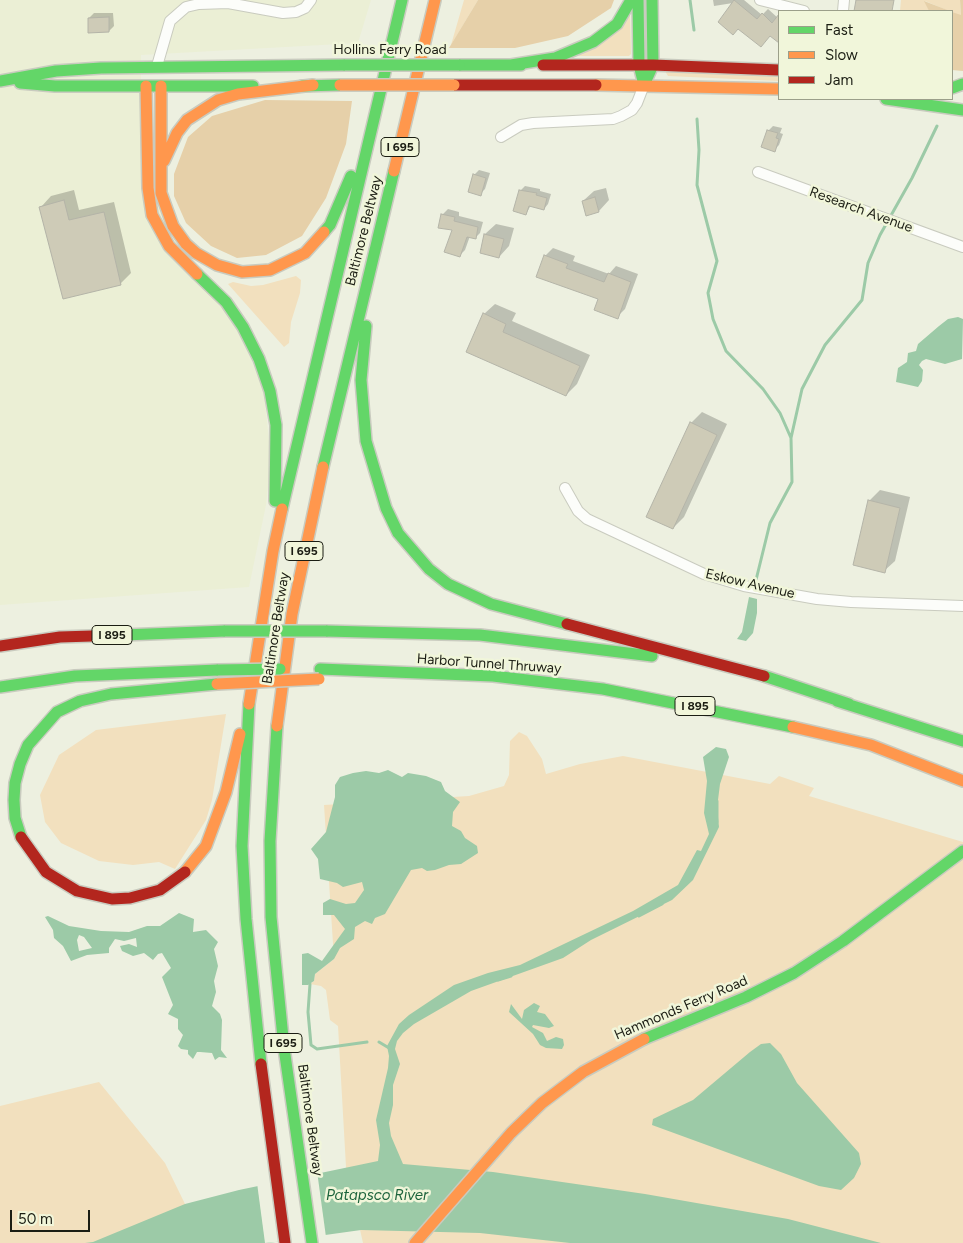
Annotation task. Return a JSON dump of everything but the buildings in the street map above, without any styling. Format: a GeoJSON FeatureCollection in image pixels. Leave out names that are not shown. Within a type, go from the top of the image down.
{"type":"FeatureCollection","features":[{"type":"Feature","properties":{"kind":"main road","name":"Baltimore Beltway"},"geometry":{"type":"LineString","coordinates":[[285,1243],[250,977],[242,846],[250,694],[273,551],[297,438],[402,0]]}},
{"type":"Feature","properties":{"kind":"main road","name":"Baltimore Beltway"},"geometry":{"type":"LineString","coordinates":[[312,1243],[283,1039],[271,917],[270,841],[278,720],[292,614],[308,531],[435,0]]}},
{"type":"Feature","properties":{"kind":"main road"},"geometry":{"type":"LineString","coordinates":[[429,27],[440,0]]}},
{"type":"Feature","properties":{"kind":"main road"},"geometry":{"type":"LineString","coordinates":[[511,65],[555,58],[593,42],[616,24],[630,0]]}},
{"type":"Feature","properties":{"kind":"main road"},"geometry":{"type":"LineString","coordinates":[[638,0],[639,65],[644,85]]}},
{"type":"Feature","properties":{"kind":"main road"},"geometry":{"type":"LineString","coordinates":[[644,85],[653,65],[652,0]]}},
{"type":"Feature","properties":{"kind":"main road","name":"Hollins Ferry Road"},"geometry":{"type":"LineString","coordinates":[[1,81],[56,71],[157,66],[653,65],[778,70]]}},
{"type":"Feature","properties":{"kind":"main road"},"geometry":{"type":"LineString","coordinates":[[157,66],[146,86],[148,188],[156,224],[169,246],[214,288],[243,327],[259,359],[270,391],[276,426],[273,551]]}},
{"type":"Feature","properties":{"kind":"main road"},"geometry":{"type":"LineString","coordinates":[[157,66],[161,86],[161,193],[167,214],[179,236],[196,253],[228,269],[242,272],[270,270],[283,265],[304,253],[330,225],[376,110]]}},
{"type":"Feature","properties":{"kind":"main road","name":"Hollins Ferry Road"},"geometry":{"type":"LineString","coordinates":[[1,81],[56,86],[644,85],[778,89]]}},
{"type":"Feature","properties":{"kind":"main road"},"geometry":{"type":"LineString","coordinates":[[161,169],[177,133],[187,120],[202,108],[218,100],[238,94],[313,86]]}},
{"type":"Feature","properties":{"kind":"main road"},"geometry":{"type":"LineString","coordinates":[[893,100],[963,110]]}},
{"type":"Feature","properties":{"kind":"main road"},"geometry":{"type":"LineString","coordinates":[[370,267],[361,380],[366,441],[386,508],[398,533],[429,569],[448,584],[491,604],[745,670],[849,704]]}},
{"type":"Feature","properties":{"kind":"main road","name":"Harbor Tunnel Thruway"},"geometry":{"type":"LineString","coordinates":[[0,646],[60,637],[225,631],[480,634],[656,656],[849,704],[963,741]]}},
{"type":"Feature","properties":{"kind":"main road","name":"Harbor Tunnel Thruway"},"geometry":{"type":"LineString","coordinates":[[0,687],[75,676],[218,670],[320,674],[418,673],[493,676],[594,688],[691,706],[871,745],[963,781]]}},
{"type":"Feature","properties":{"kind":"main road"},"geometry":{"type":"LineString","coordinates":[[250,694],[217,820],[206,846],[187,871],[160,890],[130,898],[112,899],[77,891],[46,872],[32,856],[16,818],[14,783],[28,745],[40,728],[57,712],[80,701],[111,694],[320,674]]}},
{"type":"Feature","properties":{"kind":"main road","name":"Hammonds Ferry Road"},"geometry":{"type":"LineString","coordinates":[[415,1243],[500,1145],[542,1104],[589,1068],[638,1041],[746,997],[794,973],[843,941],[963,851]]}},
{"type":"Feature","properties":{"kind":"street"},"geometry":{"type":"LineString","coordinates":[[157,66],[170,21],[186,7],[199,4],[228,3],[284,14],[305,8],[312,0]]}},
{"type":"Feature","properties":{"kind":"street"},"geometry":{"type":"LineString","coordinates":[[760,0],[800,10]]}},
{"type":"Feature","properties":{"kind":"street"},"geometry":{"type":"LineString","coordinates":[[501,137],[521,125],[533,123],[613,119],[632,110],[644,85]]}},
{"type":"Feature","properties":{"kind":"street","name":"Research Avenue"},"geometry":{"type":"LineString","coordinates":[[758,172],[963,247]]}},
{"type":"Feature","properties":{"kind":"street","name":"Eskow Avenue"},"geometry":{"type":"LineString","coordinates":[[565,488],[578,511],[587,519],[704,574],[744,586],[817,599],[963,606]]}},
{"type":"Feature","properties":{"kind":"shaded area"},"geometry":{"type":"Polygon","coordinates":[[[0,0],[371,0],[358,43],[141,55],[141,167],[208,291],[240,331],[264,392],[271,460],[266,505],[249,587],[0,605],[0,0]]]}},
{"type":"Feature","properties":{"kind":"shaded area"},"geometry":{"type":"Polygon","coordinates":[[[464,0],[478,0],[451,45],[464,0]]]}},
{"type":"Feature","properties":{"kind":"shaded area"},"geometry":{"type":"Polygon","coordinates":[[[478,0],[614,0],[611,8],[568,36],[515,48],[449,48],[478,0]]]}},
{"type":"Feature","properties":{"kind":"shaded area"},"geometry":{"type":"Polygon","coordinates":[[[901,0],[960,0],[961,16],[953,13],[953,10],[947,10],[925,1],[929,10],[900,10],[901,0]]]}},
{"type":"Feature","properties":{"kind":"shaded area"},"geometry":{"type":"Polygon","coordinates":[[[960,0],[963,0],[963,71],[953,70],[953,12],[961,15],[960,0]]]}},
{"type":"Feature","properties":{"kind":"shaded area"},"geometry":{"type":"Polygon","coordinates":[[[924,1],[947,10],[928,10],[924,1]]]}},
{"type":"Feature","properties":{"kind":"shaded area"},"geometry":{"type":"Polygon","coordinates":[[[630,13],[631,54],[629,56],[578,56],[630,13]]]}},
{"type":"Feature","properties":{"kind":"shaded area"},"geometry":{"type":"Polygon","coordinates":[[[665,71],[778,73],[778,81],[668,76],[665,71]]]}},
{"type":"Feature","properties":{"kind":"shaded area"},"geometry":{"type":"Polygon","coordinates":[[[265,100],[352,101],[346,144],[326,198],[302,236],[266,255],[237,258],[211,246],[186,223],[174,196],[174,174],[188,137],[212,116],[265,100]]]}},
{"type":"Feature","properties":{"kind":"shaded area"},"geometry":{"type":"Polygon","coordinates":[[[296,276],[301,280],[300,293],[291,322],[289,343],[284,347],[228,284],[233,282],[251,286],[263,285],[296,276]]]}},
{"type":"Feature","properties":{"kind":"shaded area"},"geometry":{"type":"Polygon","coordinates":[[[226,714],[212,800],[206,820],[175,869],[159,862],[133,865],[99,861],[61,843],[45,822],[40,795],[59,755],[96,730],[226,714]]]}},
{"type":"Feature","properties":{"kind":"shaded area"},"geometry":{"type":"Polygon","coordinates":[[[519,732],[527,736],[542,759],[546,774],[580,764],[623,756],[770,784],[779,776],[814,788],[809,796],[963,842],[963,1243],[363,1243],[346,1167],[338,1026],[330,1020],[326,990],[321,986],[310,984],[314,981],[315,974],[334,959],[324,805],[469,796],[504,786],[509,775],[510,741],[519,732]]]}},
{"type":"Feature","properties":{"kind":"shaded area"},"geometry":{"type":"Polygon","coordinates":[[[99,1082],[165,1163],[185,1204],[233,1243],[0,1243],[0,1106],[99,1082]]]}},
{"type":"Feature","properties":{"kind":"water"},"geometry":{"type":"Polygon","coordinates":[[[958,317],[963,319],[962,359],[945,364],[926,359],[922,361],[919,365],[923,370],[922,381],[918,387],[896,382],[898,368],[907,362],[908,353],[916,351],[918,344],[948,319],[958,317]]]}},
{"type":"Feature","properties":{"kind":"water"},"geometry":{"type":"Polygon","coordinates":[[[749,597],[757,599],[757,613],[753,633],[746,641],[737,639],[742,632],[749,597]]]}},
{"type":"Feature","properties":{"kind":"water","name":"Patapsco River"},"geometry":{"type":"Polygon","coordinates":[[[716,747],[726,749],[729,757],[720,784],[717,808],[719,827],[693,880],[672,900],[591,940],[563,958],[471,991],[414,1024],[403,1033],[397,1041],[395,1049],[400,1064],[393,1085],[393,1105],[389,1123],[391,1136],[403,1164],[493,1172],[645,1194],[788,1219],[881,1243],[570,1243],[480,1233],[361,1230],[268,1243],[85,1243],[93,1242],[185,1204],[239,1190],[378,1161],[380,1145],[376,1120],[388,1068],[389,1056],[387,1046],[399,1024],[409,1015],[454,985],[488,973],[520,965],[633,911],[678,885],[697,850],[701,851],[709,834],[704,813],[707,781],[703,757],[716,747]]]}},
{"type":"Feature","properties":{"kind":"water"},"geometry":{"type":"Polygon","coordinates":[[[388,770],[402,777],[408,773],[426,776],[441,782],[445,791],[460,802],[453,812],[452,826],[461,831],[465,838],[477,846],[478,853],[461,864],[427,871],[422,868],[411,870],[385,914],[375,918],[372,924],[365,921],[355,927],[354,939],[340,948],[334,959],[315,974],[314,981],[308,985],[302,985],[302,954],[308,953],[322,961],[345,929],[334,915],[323,915],[323,903],[330,899],[346,904],[355,903],[364,890],[362,882],[343,887],[337,883],[320,879],[318,859],[311,849],[326,832],[335,797],[335,785],[340,777],[353,773],[366,771],[379,773],[388,770]]]}},
{"type":"Feature","properties":{"kind":"water"},"geometry":{"type":"Polygon","coordinates":[[[179,913],[194,919],[193,932],[206,930],[218,942],[214,949],[218,966],[214,981],[216,992],[212,1006],[220,1014],[222,1020],[221,1050],[227,1058],[219,1057],[215,1060],[212,1053],[197,1052],[193,1059],[188,1054],[188,1050],[181,1049],[178,1046],[183,1035],[178,1029],[178,1019],[168,1014],[173,1005],[162,977],[171,968],[162,953],[158,954],[153,960],[144,953],[133,956],[122,951],[120,946],[129,944],[137,947],[136,938],[124,941],[115,939],[109,948],[109,953],[87,955],[71,961],[63,946],[54,938],[53,930],[45,917],[48,916],[69,926],[101,931],[129,932],[147,926],[160,926],[179,913]],[[79,935],[77,940],[79,951],[92,948],[84,937],[79,935]]]}},
{"type":"Feature","properties":{"kind":"water"},"geometry":{"type":"Polygon","coordinates":[[[534,1003],[540,1006],[537,1012],[545,1014],[554,1026],[549,1028],[533,1025],[532,1027],[543,1033],[547,1041],[556,1037],[563,1039],[564,1045],[562,1049],[546,1048],[540,1045],[533,1034],[509,1012],[511,1004],[522,1019],[524,1010],[534,1003]]]}},
{"type":"Feature","properties":{"kind":"water"},"geometry":{"type":"Polygon","coordinates":[[[770,1043],[781,1054],[797,1083],[859,1153],[861,1164],[854,1178],[841,1190],[819,1186],[652,1125],[653,1119],[693,1100],[750,1052],[761,1044],[770,1043]]]}},
{"type":"Feature","properties":{"kind":"pier"},"geometry":{"type":"Polygon","coordinates":[[[317,1171],[326,1237],[265,1243],[257,1183],[317,1171]]]}},
{"type":"Feature","properties":{"kind":"waterway"},"geometry":{"type":"LineString","coordinates":[[690,0],[694,30]]}},
{"type":"Feature","properties":{"kind":"waterway"},"geometry":{"type":"LineString","coordinates":[[697,119],[699,150],[697,185],[717,261],[708,293],[713,319],[726,351],[763,389],[780,413],[791,438]]}},
{"type":"Feature","properties":{"kind":"waterway"},"geometry":{"type":"LineString","coordinates":[[756,580],[770,523],[792,482],[791,438],[802,389],[825,345],[862,300],[868,263],[880,235],[912,178],[937,126]]}},
{"type":"Feature","properties":{"kind":"waterway"},"geometry":{"type":"LineString","coordinates":[[717,801],[717,822]]}},
{"type":"Feature","properties":{"kind":"waterway"},"geometry":{"type":"LineString","coordinates":[[639,916],[662,904]]}},
{"type":"Feature","properties":{"kind":"waterway"},"geometry":{"type":"LineString","coordinates":[[498,980],[511,976]]}},
{"type":"Feature","properties":{"kind":"waterway"},"geometry":{"type":"LineString","coordinates":[[310,984],[308,1012],[311,1045],[317,1049],[367,1042]]}},
{"type":"Feature","properties":{"kind":"waterway"},"geometry":{"type":"LineString","coordinates":[[379,1042],[389,1048]]}},
{"type":"Feature","properties":{"kind":"traffic: fast"},"geometry":{"type":"LineString","coordinates":[[282,509],[402,0]]}},
{"type":"Feature","properties":{"kind":"traffic: fast"},"geometry":{"type":"LineString","coordinates":[[511,65],[555,58],[593,42],[617,24],[631,0]]}},
{"type":"Feature","properties":{"kind":"traffic: fast"},"geometry":{"type":"LineString","coordinates":[[638,0],[639,65],[644,85]]}},
{"type":"Feature","properties":{"kind":"traffic: fast"},"geometry":{"type":"LineString","coordinates":[[644,85],[653,65],[652,0]]}},
{"type":"Feature","properties":{"kind":"traffic: fast"},"geometry":{"type":"LineString","coordinates":[[0,81],[56,71],[101,68],[345,65]]}},
{"type":"Feature","properties":{"kind":"traffic: fast"},"geometry":{"type":"LineString","coordinates":[[345,65],[459,65]]}},
{"type":"Feature","properties":{"kind":"traffic: fast"},"geometry":{"type":"LineString","coordinates":[[459,65],[521,65]]}},
{"type":"Feature","properties":{"kind":"traffic: fast"},"geometry":{"type":"LineString","coordinates":[[20,83],[55,86],[253,86]]}},
{"type":"Feature","properties":{"kind":"traffic: fast"},"geometry":{"type":"LineString","coordinates":[[953,88],[963,84]]}},
{"type":"Feature","properties":{"kind":"traffic: fast"},"geometry":{"type":"LineString","coordinates":[[302,86],[340,85]]}},
{"type":"Feature","properties":{"kind":"traffic: fast"},"geometry":{"type":"LineString","coordinates":[[893,100],[963,110]]}},
{"type":"Feature","properties":{"kind":"traffic: fast"},"geometry":{"type":"LineString","coordinates":[[323,467],[394,171]]}},
{"type":"Feature","properties":{"kind":"traffic: fast"},"geometry":{"type":"LineString","coordinates":[[324,232],[330,225],[351,176]]}},
{"type":"Feature","properties":{"kind":"traffic: fast"},"geometry":{"type":"LineString","coordinates":[[197,274],[226,302],[243,327],[259,359],[270,391],[276,425],[275,501]]}},
{"type":"Feature","properties":{"kind":"traffic: fast"},"geometry":{"type":"LineString","coordinates":[[366,326],[361,380],[366,441],[386,508],[398,533],[429,569],[448,584],[491,604],[567,624]]}},
{"type":"Feature","properties":{"kind":"traffic: fast"},"geometry":{"type":"LineString","coordinates":[[124,635],[225,631]]}},
{"type":"Feature","properties":{"kind":"traffic: fast"},"geometry":{"type":"LineString","coordinates":[[225,631],[326,631]]}},
{"type":"Feature","properties":{"kind":"traffic: fast"},"geometry":{"type":"LineString","coordinates":[[326,631],[480,635],[652,656]]}},
{"type":"Feature","properties":{"kind":"traffic: fast"},"geometry":{"type":"LineString","coordinates":[[218,670],[280,669]]}},
{"type":"Feature","properties":{"kind":"traffic: fast"},"geometry":{"type":"LineString","coordinates":[[320,669],[493,676],[603,689],[793,727]]}},
{"type":"Feature","properties":{"kind":"traffic: fast"},"geometry":{"type":"LineString","coordinates":[[0,687],[75,676],[218,670]]}},
{"type":"Feature","properties":{"kind":"traffic: fast"},"geometry":{"type":"LineString","coordinates":[[764,676],[849,704]]}},
{"type":"Feature","properties":{"kind":"traffic: fast"},"geometry":{"type":"LineString","coordinates":[[21,837],[15,818],[14,800],[15,783],[20,764],[28,745],[57,712],[80,701],[111,694],[217,684]]}},
{"type":"Feature","properties":{"kind":"traffic: fast"},"geometry":{"type":"LineString","coordinates":[[837,701],[963,741]]}},
{"type":"Feature","properties":{"kind":"traffic: fast"},"geometry":{"type":"LineString","coordinates":[[249,704],[242,846],[246,919],[261,1064]]}},
{"type":"Feature","properties":{"kind":"traffic: fast"},"geometry":{"type":"LineString","coordinates":[[277,726],[270,841],[271,917],[284,1048],[312,1243]]}},
{"type":"Feature","properties":{"kind":"traffic: fast"},"geometry":{"type":"LineString","coordinates":[[644,1039],[746,997],[794,973],[843,941],[963,851]]}},
{"type":"Feature","properties":{"kind":"traffic: slow"},"geometry":{"type":"LineString","coordinates":[[394,171],[435,0]]}},
{"type":"Feature","properties":{"kind":"traffic: slow"},"geometry":{"type":"LineString","coordinates":[[164,161],[177,133],[187,120],[218,100],[238,94],[313,85]]}},
{"type":"Feature","properties":{"kind":"traffic: slow"},"geometry":{"type":"LineString","coordinates":[[340,85],[454,85]]}},
{"type":"Feature","properties":{"kind":"traffic: slow"},"geometry":{"type":"LineString","coordinates":[[596,85],[778,89]]}},
{"type":"Feature","properties":{"kind":"traffic: slow"},"geometry":{"type":"LineString","coordinates":[[146,86],[148,188],[152,215],[169,246],[197,274]]}},
{"type":"Feature","properties":{"kind":"traffic: slow"},"geometry":{"type":"LineString","coordinates":[[161,86],[161,193],[173,226],[186,244],[196,253],[217,265],[242,272],[270,270],[305,253],[324,232]]}},
{"type":"Feature","properties":{"kind":"traffic: slow"},"geometry":{"type":"LineString","coordinates":[[277,726],[292,614],[323,467]]}},
{"type":"Feature","properties":{"kind":"traffic: slow"},"geometry":{"type":"LineString","coordinates":[[249,704],[273,551],[282,509]]}},
{"type":"Feature","properties":{"kind":"traffic: slow"},"geometry":{"type":"LineString","coordinates":[[217,684],[319,679]]}},
{"type":"Feature","properties":{"kind":"traffic: slow"},"geometry":{"type":"LineString","coordinates":[[793,727],[871,745],[963,781]]}},
{"type":"Feature","properties":{"kind":"traffic: slow"},"geometry":{"type":"LineString","coordinates":[[185,872],[206,846],[226,792],[240,734]]}},
{"type":"Feature","properties":{"kind":"traffic: slow"},"geometry":{"type":"LineString","coordinates":[[415,1243],[511,1133],[542,1103],[583,1072],[644,1039]]}},
{"type":"Feature","properties":{"kind":"traffic: jam"},"geometry":{"type":"LineString","coordinates":[[543,65],[653,65],[778,70]]}},
{"type":"Feature","properties":{"kind":"traffic: jam"},"geometry":{"type":"LineString","coordinates":[[454,85],[596,85]]}},
{"type":"Feature","properties":{"kind":"traffic: jam"},"geometry":{"type":"LineString","coordinates":[[567,624],[764,676]]}},
{"type":"Feature","properties":{"kind":"traffic: jam"},"geometry":{"type":"LineString","coordinates":[[0,646],[60,637],[124,635]]}},
{"type":"Feature","properties":{"kind":"traffic: jam"},"geometry":{"type":"LineString","coordinates":[[21,837],[46,872],[77,891],[112,899],[130,898],[160,890],[185,872]]}},
{"type":"Feature","properties":{"kind":"traffic: jam"},"geometry":{"type":"LineString","coordinates":[[261,1064],[285,1243]]}}]}
